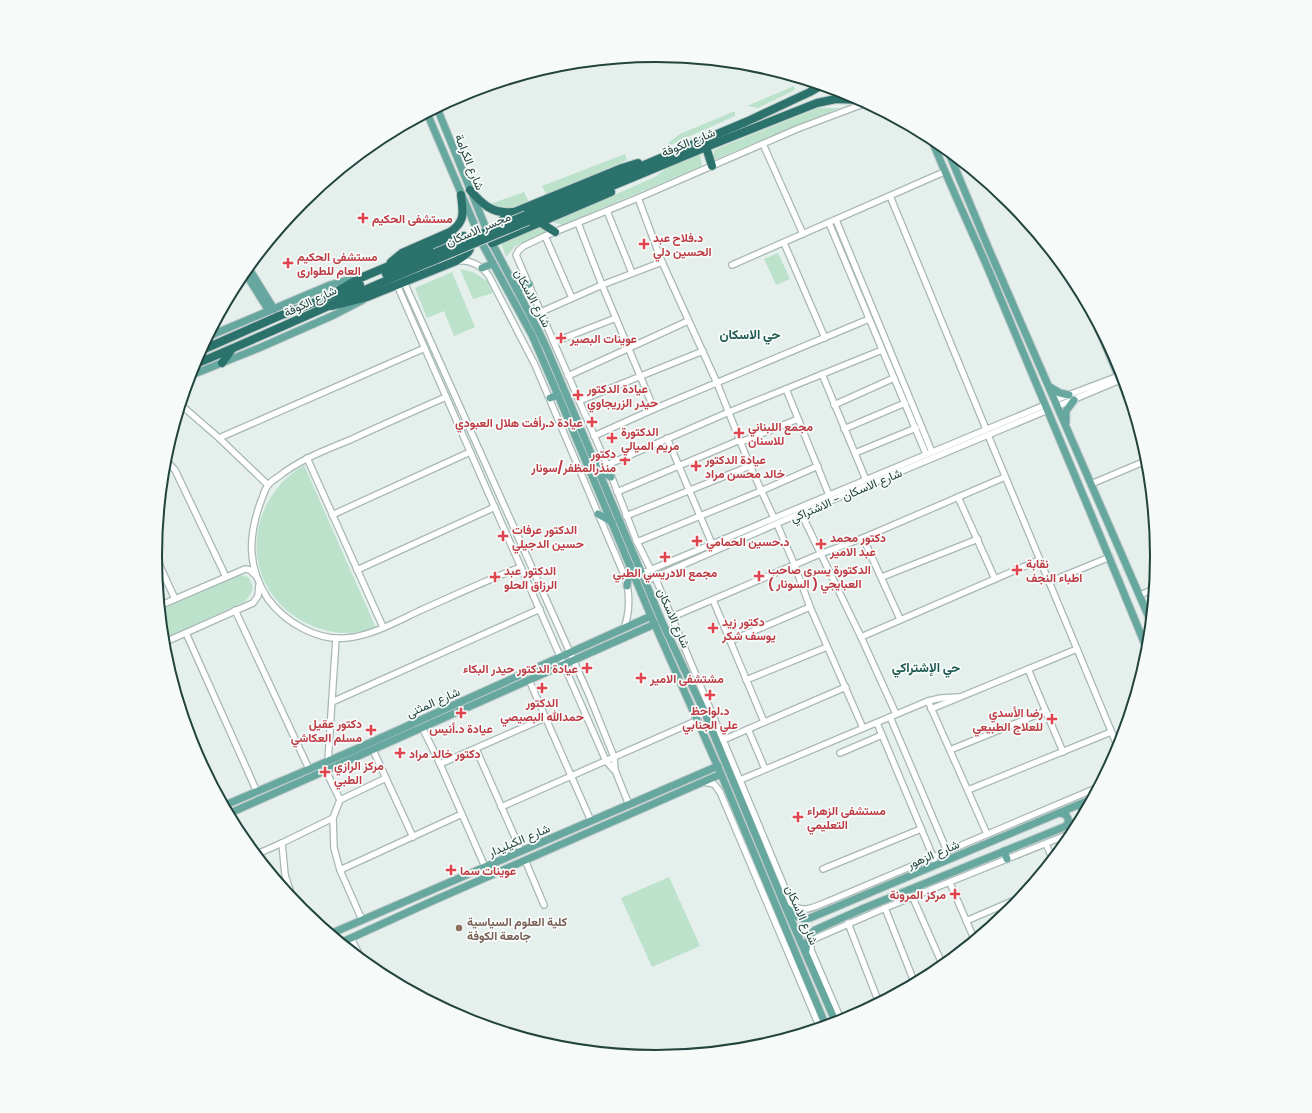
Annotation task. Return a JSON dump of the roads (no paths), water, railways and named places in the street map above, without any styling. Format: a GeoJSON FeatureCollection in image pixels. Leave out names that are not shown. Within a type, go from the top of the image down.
{"type":"FeatureCollection","features":[{"type":"Feature","properties":{"kind":"highway","name":"شارع الكوفة"},"geometry":{"type":"LineString","coordinates":[[527,218],[664,160],[816,88]]}},
{"type":"Feature","properties":{"kind":"highway","name":"شارع الكوفة"},"geometry":{"type":"LineString","coordinates":[[664,160],[706,147],[817,103],[836,99],[843,99]]}},
{"type":"Feature","properties":{"kind":"highway"},"geometry":{"type":"LineString","coordinates":[[706,147],[712,166]]}},
{"type":"Feature","properties":{"kind":"highway"},"geometry":{"type":"LineString","coordinates":[[507,236],[502,231],[501,224],[502,220],[508,215],[622,168],[664,160]]}},
{"type":"Feature","properties":{"kind":"highway"},"geometry":{"type":"LineString","coordinates":[[492,243],[638,181],[664,160]]}},
{"type":"Feature","properties":{"kind":"highway"},"geometry":{"type":"LineString","coordinates":[[470,190],[491,210],[504,212],[517,211]]}},
{"type":"Feature","properties":{"kind":"highway"},"geometry":{"type":"LineString","coordinates":[[389,266],[395,258],[402,253],[454,229],[461,220],[463,214],[461,195]]}},
{"type":"Feature","properties":{"kind":"highway","name":"مجسر الاسكان"},"geometry":{"type":"LineString","coordinates":[[436,256],[527,218]]}},
{"type":"Feature","properties":{"kind":"highway"},"geometry":{"type":"LineString","coordinates":[[541,223],[555,232]]}},
{"type":"Feature","properties":{"kind":"highway"},"geometry":{"type":"LineString","coordinates":[[326,298],[358,279],[457,237],[464,236],[470,241],[470,249],[465,255],[456,261],[367,297],[330,306]]}},
{"type":"Feature","properties":{"kind":"highway","name":"شارع الكوفة"},"geometry":{"type":"LineString","coordinates":[[208,346],[278,316],[436,256]]}},
{"type":"Feature","properties":{"kind":"highway","name":"شارع الكوفة"},"geometry":{"type":"LineString","coordinates":[[202,361],[330,306],[436,256]]}},
{"type":"Feature","properties":{"kind":"highway"},"geometry":{"type":"LineString","coordinates":[[222,363],[232,349]]}},
{"type":"Feature","properties":{"kind":"main road","name":"شارع الكرامة"},"geometry":{"type":"LineString","coordinates":[[439,112],[484,224]]}},
{"type":"Feature","properties":{"kind":"main road","name":"شارع الكرامة"},"geometry":{"type":"LineString","coordinates":[[429,117],[475,228]]}},
{"type":"Feature","properties":{"kind":"main road"},"geometry":{"type":"LineString","coordinates":[[432,124],[436,119],[441,119]]}},
{"type":"Feature","properties":{"kind":"main road"},"geometry":{"type":"LineString","coordinates":[[935,148],[944,172],[981,251],[1067,454],[1143,640]]}},
{"type":"Feature","properties":{"kind":"main road"},"geometry":{"type":"LineString","coordinates":[[952,160],[1147,612]]}},
{"type":"Feature","properties":{"kind":"main road"},"geometry":{"type":"LineString","coordinates":[[475,228],[484,224]]}},
{"type":"Feature","properties":{"kind":"main road","name":"شارع الاسكان"},"geometry":{"type":"LineString","coordinates":[[484,224],[492,243],[547,349],[643,573],[663,624],[707,710],[775,872],[785,906],[837,1016]]}},
{"type":"Feature","properties":{"kind":"main road","name":"شارع الاسكان"},"geometry":{"type":"LineString","coordinates":[[475,228],[492,264],[532,335],[558,394],[651,616],[718,766],[768,888],[813,1004],[823,1022]]}},
{"type":"Feature","properties":{"kind":"main road"},"geometry":{"type":"LineString","coordinates":[[484,247],[492,243]]}},
{"type":"Feature","properties":{"kind":"main road"},"geometry":{"type":"LineString","coordinates":[[981,251],[988,247]]}},
{"type":"Feature","properties":{"kind":"main road"},"geometry":{"type":"LineString","coordinates":[[482,268],[492,264]]}},
{"type":"Feature","properties":{"kind":"main road"},"geometry":{"type":"LineString","coordinates":[[252,273],[271,310]]}},
{"type":"Feature","properties":{"kind":"main road"},"geometry":{"type":"LineString","coordinates":[[248,277],[271,310]]}},
{"type":"Feature","properties":{"kind":"main road"},"geometry":{"type":"LineString","coordinates":[[214,334],[337,282],[358,279]]}},
{"type":"Feature","properties":{"kind":"main road"},"geometry":{"type":"LineString","coordinates":[[517,290],[529,284]]}},
{"type":"Feature","properties":{"kind":"main road"},"geometry":{"type":"LineString","coordinates":[[197,373],[334,315],[367,297]]}},
{"type":"Feature","properties":{"kind":"main road"},"geometry":{"type":"LineString","coordinates":[[532,335],[539,332]]}},
{"type":"Feature","properties":{"kind":"main road"},"geometry":{"type":"LineString","coordinates":[[540,353],[542,350],[547,349]]}},
{"type":"Feature","properties":{"kind":"main road"},"geometry":{"type":"LineString","coordinates":[[1048,385],[1056,391],[1071,397],[1066,411],[1066,425]]}},
{"type":"Feature","properties":{"kind":"main road"},"geometry":{"type":"LineString","coordinates":[[550,398],[558,394]]}},
{"type":"Feature","properties":{"kind":"main road"},"geometry":{"type":"LineString","coordinates":[[1067,454],[1077,450]]}},
{"type":"Feature","properties":{"kind":"main road"},"geometry":{"type":"LineString","coordinates":[[599,469],[611,477]]}},
{"type":"Feature","properties":{"kind":"main road"},"geometry":{"type":"LineString","coordinates":[[598,514],[612,522]]}},
{"type":"Feature","properties":{"kind":"main road"},"geometry":{"type":"LineString","coordinates":[[628,586],[630,566]]}},
{"type":"Feature","properties":{"kind":"main road","name":"شارع المثنى"},"geometry":{"type":"LineString","coordinates":[[233,812],[326,771],[356,753],[561,656],[651,616]]}},
{"type":"Feature","properties":{"kind":"main road","name":"شارع المثنى"},"geometry":{"type":"LineString","coordinates":[[356,753],[373,750],[655,624]]}},
{"type":"Feature","properties":{"kind":"main road","name":"شارع المثنى"},"geometry":{"type":"LineString","coordinates":[[228,804],[328,761],[346,758]]}},
{"type":"Feature","properties":{"kind":"main road","name":"شارع الكيليدار"},"geometry":{"type":"LineString","coordinates":[[335,932],[718,766]]}},
{"type":"Feature","properties":{"kind":"main road"},"geometry":{"type":"LineString","coordinates":[[700,774],[704,782]]}},
{"type":"Feature","properties":{"kind":"main road","name":"شارع الكيليدار"},"geometry":{"type":"LineString","coordinates":[[345,941],[721,774]]}},
{"type":"Feature","properties":{"kind":"main road"},"geometry":{"type":"LineString","coordinates":[[1081,808],[1084,803]]}},
{"type":"Feature","properties":{"kind":"main road","name":"شارع الزهور"},"geometry":{"type":"LineString","coordinates":[[785,906],[794,915],[802,919],[806,919],[1084,803]]}},
{"type":"Feature","properties":{"kind":"main road"},"geometry":{"type":"LineString","coordinates":[[1060,813],[1066,815],[1068,818],[1068,823],[1066,826]]}},
{"type":"Feature","properties":{"kind":"main road","name":"شارع الزهور"},"geometry":{"type":"LineString","coordinates":[[806,952],[808,939],[814,930],[1072,824]]}},
{"type":"Feature","properties":{"kind":"main road"},"geometry":{"type":"LineString","coordinates":[[742,844],[749,841]]}},
{"type":"Feature","properties":{"kind":"main road"},"geometry":{"type":"LineString","coordinates":[[1004,851],[1008,859]]}},
{"type":"Feature","properties":{"kind":"main road"},"geometry":{"type":"LineString","coordinates":[[927,883],[930,890]]}},
{"type":"Feature","properties":{"kind":"main road"},"geometry":{"type":"LineString","coordinates":[[761,891],[768,888]]}},
{"type":"Feature","properties":{"kind":"main road"},"geometry":{"type":"LineString","coordinates":[[862,909],[858,905],[859,901],[871,892]]}},
{"type":"Feature","properties":{"kind":"main road"},"geometry":{"type":"LineString","coordinates":[[423,894],[421,896],[421,901],[423,903],[428,903]]}},
{"type":"Feature","properties":{"kind":"main road"},"geometry":{"type":"LineString","coordinates":[[368,931],[372,925],[400,913],[402,908],[400,906],[396,906]]}},
{"type":"Feature","properties":{"kind":"street"},"geometry":{"type":"LineString","coordinates":[[651,570],[637,542],[607,465],[516,255],[524,246],[545,236],[638,198],[797,129],[858,106]]}},
{"type":"Feature","properties":{"kind":"street"},"geometry":{"type":"LineString","coordinates":[[763,144],[803,234]]}},
{"type":"Feature","properties":{"kind":"street"},"geometry":{"type":"LineString","coordinates":[[732,265],[944,172]]}},
{"type":"Feature","properties":{"kind":"street"},"geometry":{"type":"LineString","coordinates":[[890,196],[986,429]]}},
{"type":"Feature","properties":{"kind":"street"},"geometry":{"type":"LineString","coordinates":[[638,198],[662,262],[717,383],[750,466],[774,518]]}},
{"type":"Feature","properties":{"kind":"street"},"geometry":{"type":"LineString","coordinates":[[607,211],[632,273]]}},
{"type":"Feature","properties":{"kind":"street"},"geometry":{"type":"LineString","coordinates":[[836,220],[912,400],[929,453]]}},
{"type":"Feature","properties":{"kind":"street"},"geometry":{"type":"LineString","coordinates":[[578,223],[602,286],[654,409]]}},
{"type":"Feature","properties":{"kind":"street"},"geometry":{"type":"LineString","coordinates":[[829,223],[894,378],[916,428],[929,453]]}},
{"type":"Feature","properties":{"kind":"street"},"geometry":{"type":"LineString","coordinates":[[545,236],[572,298]]}},
{"type":"Feature","properties":{"kind":"street"},"geometry":{"type":"LineString","coordinates":[[784,243],[825,338]]}},
{"type":"Feature","properties":{"kind":"street"},"geometry":{"type":"LineString","coordinates":[[456,261],[467,261],[482,268],[489,276],[519,333],[550,398],[628,586],[628,616],[624,628]]}},
{"type":"Feature","properties":{"kind":"street"},"geometry":{"type":"LineString","coordinates":[[541,312],[632,273],[662,262]]}},
{"type":"Feature","properties":{"kind":"street"},"geometry":{"type":"LineString","coordinates":[[401,283],[425,348],[470,452],[496,507],[606,761],[615,770]]}},
{"type":"Feature","properties":{"kind":"street"},"geometry":{"type":"LineString","coordinates":[[401,283],[470,430],[592,701],[614,757],[615,770],[629,805]]}},
{"type":"Feature","properties":{"kind":"street"},"geometry":{"type":"LineString","coordinates":[[554,342],[616,318]]}},
{"type":"Feature","properties":{"kind":"street"},"geometry":{"type":"LineString","coordinates":[[594,436],[654,409],[869,319]]}},
{"type":"Feature","properties":{"kind":"street"},"geometry":{"type":"LineString","coordinates":[[568,376],[688,321]]}},
{"type":"Feature","properties":{"kind":"street"},"geometry":{"type":"LineString","coordinates":[[219,438],[425,348]]}},
{"type":"Feature","properties":{"kind":"street"},"geometry":{"type":"LineString","coordinates":[[607,465],[729,412],[882,350]]}},
{"type":"Feature","properties":{"kind":"street"},"geometry":{"type":"LineString","coordinates":[[579,401],[703,352]]}},
{"type":"Feature","properties":{"kind":"street"},"geometry":{"type":"LineString","coordinates":[[822,374],[866,480]]}},
{"type":"Feature","properties":{"kind":"street"},"geometry":{"type":"LineString","coordinates":[[834,405],[894,378]]}},
{"type":"Feature","properties":{"kind":"street"},"geometry":{"type":"LineString","coordinates":[[1056,403],[1119,383]]}},
{"type":"Feature","properties":{"kind":"street"},"geometry":{"type":"LineString","coordinates":[[786,389],[830,495]]}},
{"type":"Feature","properties":{"kind":"street"},"geometry":{"type":"LineString","coordinates":[[446,397],[307,458],[283,473],[268,485],[257,512],[252,538],[252,561],[258,579],[272,603],[283,615],[304,629],[319,635],[336,638],[358,636],[384,628],[495,577],[522,567]]}},
{"type":"Feature","properties":{"kind":"street"},"geometry":{"type":"LineString","coordinates":[[844,429],[905,403]]}},
{"type":"Feature","properties":{"kind":"street","name":"شارع الاسكان - الاشتراكي"},"geometry":{"type":"LineString","coordinates":[[643,573],[986,429],[1046,407]]}},
{"type":"Feature","properties":{"kind":"street","name":"شارع الاسكان - الاشتراكي"},"geometry":{"type":"LineString","coordinates":[[646,581],[801,513],[988,436],[1046,407]]}},
{"type":"Feature","properties":{"kind":"street"},"geometry":{"type":"LineString","coordinates":[[185,409],[219,438],[268,485]]}},
{"type":"Feature","properties":{"kind":"street"},"geometry":{"type":"LineString","coordinates":[[617,492],[740,441],[798,419]]}},
{"type":"Feature","properties":{"kind":"street"},"geometry":{"type":"LineString","coordinates":[[854,453],[916,428]]}},
{"type":"Feature","properties":{"kind":"street"},"geometry":{"type":"LineString","coordinates":[[462,433],[470,430]]}},
{"type":"Feature","properties":{"kind":"street"},"geometry":{"type":"LineString","coordinates":[[988,436],[1115,741]]}},
{"type":"Feature","properties":{"kind":"street"},"geometry":{"type":"LineString","coordinates":[[667,438],[712,544]]}},
{"type":"Feature","properties":{"kind":"street"},"geometry":{"type":"LineString","coordinates":[[955,442],[958,448]]}},
{"type":"Feature","properties":{"kind":"street"},"geometry":{"type":"LineString","coordinates":[[332,515],[470,452]]}},
{"type":"Feature","properties":{"kind":"street"},"geometry":{"type":"LineString","coordinates":[[307,458],[384,628]]}},
{"type":"Feature","properties":{"kind":"street"},"geometry":{"type":"LineString","coordinates":[[1091,484],[1141,463]]}},
{"type":"Feature","properties":{"kind":"street"},"geometry":{"type":"LineString","coordinates":[[170,465],[175,470],[226,577]]}},
{"type":"Feature","properties":{"kind":"street"},"geometry":{"type":"LineString","coordinates":[[626,516],[750,466]]}},
{"type":"Feature","properties":{"kind":"street"},"geometry":{"type":"LineString","coordinates":[[637,542],[818,466]]}},
{"type":"Feature","properties":{"kind":"street"},"geometry":{"type":"LineString","coordinates":[[672,617],[1005,477]]}},
{"type":"Feature","properties":{"kind":"street"},"geometry":{"type":"LineString","coordinates":[[958,497],[995,579]]}},
{"type":"Feature","properties":{"kind":"street"},"geometry":{"type":"LineString","coordinates":[[810,503],[814,504],[812,509]]}},
{"type":"Feature","properties":{"kind":"street"},"geometry":{"type":"LineString","coordinates":[[357,570],[496,507]]}},
{"type":"Feature","properties":{"kind":"street"},"geometry":{"type":"LineString","coordinates":[[801,513],[861,637],[896,714]]}},
{"type":"Feature","properties":{"kind":"street"},"geometry":{"type":"LineString","coordinates":[[777,524],[795,566],[810,607],[863,728]]}},
{"type":"Feature","properties":{"kind":"street"},"geometry":{"type":"LineString","coordinates":[[863,538],[900,619]]}},
{"type":"Feature","properties":{"kind":"street"},"geometry":{"type":"LineString","coordinates":[[882,577],[978,539]]}},
{"type":"Feature","properties":{"kind":"street"},"geometry":{"type":"LineString","coordinates":[[1049,582],[1110,556]]}},
{"type":"Feature","properties":{"kind":"street"},"geometry":{"type":"LineString","coordinates":[[861,637],[1039,560]]}},
{"type":"Feature","properties":{"kind":"street"},"geometry":{"type":"LineString","coordinates":[[164,604],[240,571],[248,569],[258,579],[259,592],[256,600],[169,640]]}},
{"type":"Feature","properties":{"kind":"street"},"geometry":{"type":"LineString","coordinates":[[162,571],[176,599]]}},
{"type":"Feature","properties":{"kind":"street"},"geometry":{"type":"LineString","coordinates":[[655,577],[672,617],[707,710],[723,740],[727,759],[740,780],[775,872],[792,905],[796,909],[806,910],[1092,790]]}},
{"type":"Feature","properties":{"kind":"street"},"geometry":{"type":"LineString","coordinates":[[1140,596],[1149,592]]}},
{"type":"Feature","properties":{"kind":"street"},"geometry":{"type":"LineString","coordinates":[[713,600],[764,722]]}},
{"type":"Feature","properties":{"kind":"street"},"geometry":{"type":"LineString","coordinates":[[730,642],[810,607]]}},
{"type":"Feature","properties":{"kind":"street"},"geometry":{"type":"LineString","coordinates":[[332,702],[540,609]]}},
{"type":"Feature","properties":{"kind":"street"},"geometry":{"type":"LineString","coordinates":[[235,610],[309,769]]}},
{"type":"Feature","properties":{"kind":"street"},"geometry":{"type":"LineString","coordinates":[[186,633],[257,792]]}},
{"type":"Feature","properties":{"kind":"street"},"geometry":{"type":"LineString","coordinates":[[328,761],[336,638]]}},
{"type":"Feature","properties":{"kind":"street"},"geometry":{"type":"LineString","coordinates":[[746,680],[827,647]]}},
{"type":"Feature","properties":{"kind":"street"},"geometry":{"type":"LineString","coordinates":[[931,709],[1077,649]]}},
{"type":"Feature","properties":{"kind":"street"},"geometry":{"type":"LineString","coordinates":[[1028,669],[1063,752]]}},
{"type":"Feature","properties":{"kind":"street"},"geometry":{"type":"LineString","coordinates":[[528,680],[592,821]]}},
{"type":"Feature","properties":{"kind":"street"},"geometry":{"type":"LineString","coordinates":[[723,740],[846,687]]}},
{"type":"Feature","properties":{"kind":"street"},"geometry":{"type":"LineString","coordinates":[[740,780],[928,701],[941,698],[959,697]]}},
{"type":"Feature","properties":{"kind":"street"},"geometry":{"type":"LineString","coordinates":[[582,705],[592,701]]}},
{"type":"Feature","properties":{"kind":"street"},"geometry":{"type":"LineString","coordinates":[[928,701],[987,834]]}},
{"type":"Feature","properties":{"kind":"street"},"geometry":{"type":"LineString","coordinates":[[950,750],[1046,711]]}},
{"type":"Feature","properties":{"kind":"street"},"geometry":{"type":"LineString","coordinates":[[890,717],[947,851]]}},
{"type":"Feature","properties":{"kind":"street"},"geometry":{"type":"LineString","coordinates":[[440,764],[545,718]]}},
{"type":"Feature","properties":{"kind":"street"},"geometry":{"type":"LineString","coordinates":[[501,807],[698,720]]}},
{"type":"Feature","properties":{"kind":"street"},"geometry":{"type":"LineString","coordinates":[[877,723],[936,864]]}},
{"type":"Feature","properties":{"kind":"street"},"geometry":{"type":"LineString","coordinates":[[422,727],[440,764],[485,867]]}},
{"type":"Feature","properties":{"kind":"street"},"geometry":{"type":"LineString","coordinates":[[748,729],[765,769]]}},
{"type":"Feature","properties":{"kind":"street"},"geometry":{"type":"LineString","coordinates":[[968,790],[1111,732]]}},
{"type":"Feature","properties":{"kind":"street"},"geometry":{"type":"LineString","coordinates":[[840,753],[882,735]]}},
{"type":"Feature","properties":{"kind":"street"},"geometry":{"type":"LineString","coordinates":[[476,748],[521,851]]}},
{"type":"Feature","properties":{"kind":"street"},"geometry":{"type":"LineString","coordinates":[[373,750],[413,837]]}},
{"type":"Feature","properties":{"kind":"street"},"geometry":{"type":"LineString","coordinates":[[326,771],[340,800]]}},
{"type":"Feature","properties":{"kind":"street"},"geometry":{"type":"LineString","coordinates":[[362,920],[340,870],[334,848],[333,818],[340,800],[386,778]]}},
{"type":"Feature","properties":{"kind":"street"},"geometry":{"type":"LineString","coordinates":[[704,782],[712,783],[719,790],[761,891],[813,1004],[819,1024]]}},
{"type":"Feature","properties":{"kind":"street"},"geometry":{"type":"LineString","coordinates":[[340,870],[462,814]]}},
{"type":"Feature","properties":{"kind":"street"},"geometry":{"type":"LineString","coordinates":[[260,852],[333,818]]}},
{"type":"Feature","properties":{"kind":"street"},"geometry":{"type":"LineString","coordinates":[[823,869],[921,829]]}},
{"type":"Feature","properties":{"kind":"street"},"geometry":{"type":"LineString","coordinates":[[819,976],[811,950],[812,940],[818,936],[1063,837]]}},
{"type":"Feature","properties":{"kind":"street"},"geometry":{"type":"LineString","coordinates":[[282,843],[287,887]]}},
{"type":"Feature","properties":{"kind":"street"},"geometry":{"type":"LineString","coordinates":[[1046,844],[1051,854]]}},
{"type":"Feature","properties":{"kind":"street"},"geometry":{"type":"LineString","coordinates":[[525,860],[544,905]]}},
{"type":"Feature","properties":{"kind":"street"},"geometry":{"type":"LineString","coordinates":[[950,883],[973,936]]}},
{"type":"Feature","properties":{"kind":"street"},"geometry":{"type":"LineString","coordinates":[[913,898],[941,961]]}},
{"type":"Feature","properties":{"kind":"street"},"geometry":{"type":"LineString","coordinates":[[966,921],[1009,902]]}},
{"type":"Feature","properties":{"kind":"street"},"geometry":{"type":"LineString","coordinates":[[885,908],[913,979]]}},
{"type":"Feature","properties":{"kind":"street"},"geometry":{"type":"LineString","coordinates":[[848,923],[878,998]]}},
{"type":"Feature","properties":{"kind":"street"},"geometry":{"type":"LineString","coordinates":[[352,938],[358,951]]}},
{"type":"Feature","properties":{"kind":"place","name":"مستشفى الحكيم"},"geometry":{"type":"Point","coordinates":[363,218]}},
{"type":"Feature","properties":{"kind":"place","name":"د.فلاح عبد الحسين دلي"},"geometry":{"type":"Point","coordinates":[644,244]}},
{"type":"Feature","properties":{"kind":"place","name":"مستشفى الحكيم العام للطوارى"},"geometry":{"type":"Point","coordinates":[288,263]}},
{"type":"Feature","properties":{"kind":"place","name":"عوينات البصير"},"geometry":{"type":"Point","coordinates":[561,338]}},
{"type":"Feature","properties":{"kind":"place","name":"عيادة الدكتور حيدر الزريجاوي"},"geometry":{"type":"Point","coordinates":[578,395]}},
{"type":"Feature","properties":{"kind":"place","name":"عيادة د.رأفت هلال العبودي"},"geometry":{"type":"Point","coordinates":[592,422]}},
{"type":"Feature","properties":{"kind":"place","name":"مجمع اللبناني للاسنان"},"geometry":{"type":"Point","coordinates":[739,433]}},
{"type":"Feature","properties":{"kind":"place","name":"الدكتورة مريم الميالي"},"geometry":{"type":"Point","coordinates":[612,438]}},
{"type":"Feature","properties":{"kind":"place","name":"دكتور منذرالمظفر/سونار"},"geometry":{"type":"Point","coordinates":[625,460]}},
{"type":"Feature","properties":{"kind":"place","name":"عيادة الدكتور خالد محسن مراد"},"geometry":{"type":"Point","coordinates":[696,466]}},
{"type":"Feature","properties":{"kind":"place","name":"الدكتور عرفات حسين الدجيلي"},"geometry":{"type":"Point","coordinates":[503,536]}},
{"type":"Feature","properties":{"kind":"place","name":"د.حسين الحمامي"},"geometry":{"type":"Point","coordinates":[697,541]}},
{"type":"Feature","properties":{"kind":"place","name":"دكتور محمد عبد الامير"},"geometry":{"type":"Point","coordinates":[821,544]}},
{"type":"Feature","properties":{"kind":"place","name":"مجمع الادريسي الطبي"},"geometry":{"type":"Point","coordinates":[665,557]}},
{"type":"Feature","properties":{"kind":"place","name":"نقابة اطباء النجف"},"geometry":{"type":"Point","coordinates":[1017,570]}},
{"type":"Feature","properties":{"kind":"place","name":"الدكتورة يسرى صاحب العبايجي ( السونار )"},"geometry":{"type":"Point","coordinates":[759,576]}},
{"type":"Feature","properties":{"kind":"place","name":"الدكتور عبد الرزاق الحلو"},"geometry":{"type":"Point","coordinates":[495,577]}},
{"type":"Feature","properties":{"kind":"place","name":"دكتور زيد يوسف شكر"},"geometry":{"type":"Point","coordinates":[713,628]}},
{"type":"Feature","properties":{"kind":"place","name":"عيادة الدكتور حيدر البكاء"},"geometry":{"type":"Point","coordinates":[587,668]}},
{"type":"Feature","properties":{"kind":"place","name":"مشتشفى الامير"},"geometry":{"type":"Point","coordinates":[641,678]}},
{"type":"Feature","properties":{"kind":"place","name":"الدكتور حمدالله البصيصي"},"geometry":{"type":"Point","coordinates":[542,688]}},
{"type":"Feature","properties":{"kind":"place","name":"د.لواحظ علي الجنابي"},"geometry":{"type":"Point","coordinates":[710,695]}},
{"type":"Feature","properties":{"kind":"place","name":"عيادة د.أنيس"},"geometry":{"type":"Point","coordinates":[461,713]}},
{"type":"Feature","properties":{"kind":"place","name":"رضا الأسدي للعلاج الطبيعي"},"geometry":{"type":"Point","coordinates":[1052,719]}},
{"type":"Feature","properties":{"kind":"place","name":"دكتور عقيل مسلم العكاشي"},"geometry":{"type":"Point","coordinates":[371,730]}},
{"type":"Feature","properties":{"kind":"place","name":"دكتور خالد مراد"},"geometry":{"type":"Point","coordinates":[400,753]}},
{"type":"Feature","properties":{"kind":"place","name":"مركز الرازي الطبي"},"geometry":{"type":"Point","coordinates":[325,772]}},
{"type":"Feature","properties":{"kind":"place","name":"مستشفى الزهراء التعليمي"},"geometry":{"type":"Point","coordinates":[798,817]}},
{"type":"Feature","properties":{"kind":"place","name":"عوينات سما"},"geometry":{"type":"Point","coordinates":[451,870]}},
{"type":"Feature","properties":{"kind":"place","name":"مركز المرونة"},"geometry":{"type":"Point","coordinates":[955,894]}},
{"type":"Feature","properties":{"kind":"place","name":"كلية العلوم السياسية جامعة الكوفة"},"geometry":{"type":"Point","coordinates":[459,928]}},
{"type":"Feature","properties":{"kind":"district","name":"حي الاسكان"},"geometry":{"type":"Point","coordinates":[750,334]}},
{"type":"Feature","properties":{"kind":"district","name":"حي الإشتراكي"},"geometry":{"type":"Point","coordinates":[926,667]}}]}
